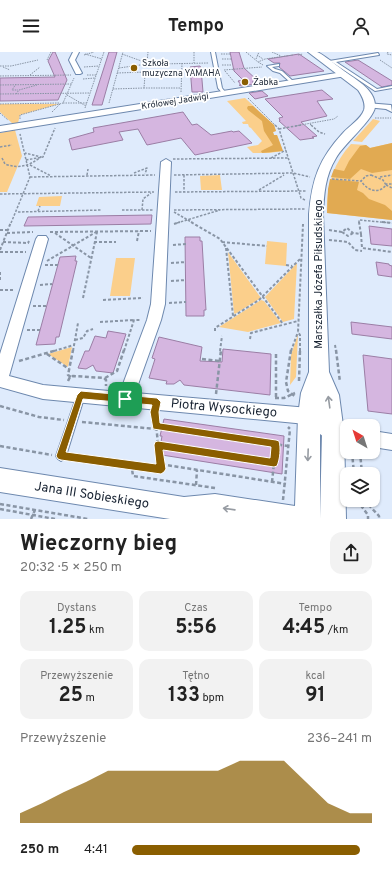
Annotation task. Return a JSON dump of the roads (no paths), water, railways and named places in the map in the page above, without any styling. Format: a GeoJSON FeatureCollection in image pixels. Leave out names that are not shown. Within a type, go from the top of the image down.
{"type":"FeatureCollection","features":[{"type":"Feature","properties":{"kind":"street"},"geometry":{"type":"LineString","coordinates":[[76,52],[72,60],[79,74]]}},
{"type":"Feature","properties":{"kind":"street"},"geometry":{"type":"LineString","coordinates":[[303,54],[329,61],[343,74],[356,83],[365,92],[371,111],[388,107],[392,110]]}},
{"type":"Feature","properties":{"kind":"street","name":"Królowej Jadwigi"},"geometry":{"type":"LineString","coordinates":[[2,128],[343,74]]}},
{"type":"Feature","properties":{"kind":"street","name":"Marszałka Józefa Piłsudskiego"},"geometry":{"type":"LineString","coordinates":[[307,519],[309,416],[311,393],[318,372],[316,214],[318,189],[320,177],[329,160],[343,140],[365,117],[369,110],[371,111]]}},
{"type":"Feature","properties":{"kind":"street"},"geometry":{"type":"LineString","coordinates":[[125,399],[154,320],[158,304],[169,161]]}},
{"type":"Feature","properties":{"kind":"street"},"geometry":{"type":"LineString","coordinates":[[0,380],[43,242]]}},
{"type":"Feature","properties":{"kind":"street","name":"Marszałka Józefa Piłsudskiego"},"geometry":{"type":"LineString","coordinates":[[318,372],[328,395],[342,419]]}},
{"type":"Feature","properties":{"kind":"street","name":"Piotra Wysockiego"},"geometry":{"type":"LineString","coordinates":[[0,380],[43,392],[309,416]]}},
{"type":"Feature","properties":{"kind":"street"},"geometry":{"type":"LineString","coordinates":[[309,416],[340,427]]}},
{"type":"Feature","properties":{"kind":"street"},"geometry":{"type":"LineString","coordinates":[[380,440],[392,442]]}},
{"type":"Feature","properties":{"kind":"street","name":"Marszałka Józefa Piłsudskiego"},"geometry":{"type":"LineString","coordinates":[[333,519],[344,459]]}},
{"type":"Feature","properties":{"kind":"street","name":"Jana III Sobieskiego"},"geometry":{"type":"LineString","coordinates":[[0,480],[192,514],[215,507],[287,512]]}},
{"type":"Feature","properties":{"kind":"lane"},"geometry":{"type":"LineString","coordinates":[[213,52],[220,88],[224,93]]}},
{"type":"Feature","properties":{"kind":"lane"},"geometry":{"type":"LineString","coordinates":[[329,61],[378,54]]}},
{"type":"Feature","properties":{"kind":"lane"},"geometry":{"type":"LineString","coordinates":[[329,61],[376,90],[392,87]]}},
{"type":"Feature","properties":{"kind":"lane"},"geometry":{"type":"LineString","coordinates":[[278,65],[270,64],[274,70],[281,72],[292,82]]}},
{"type":"Feature","properties":{"kind":"lane"},"geometry":{"type":"LineString","coordinates":[[61,456],[81,395]]}},
{"type":"Feature","properties":{"kind":"place","name":"Szkoła muzyczna YAMAHA"},"geometry":{"type":"Point","coordinates":[134,68]}},
{"type":"Feature","properties":{"kind":"place","name":"Żabka"},"geometry":{"type":"Point","coordinates":[245,82]}}]}
